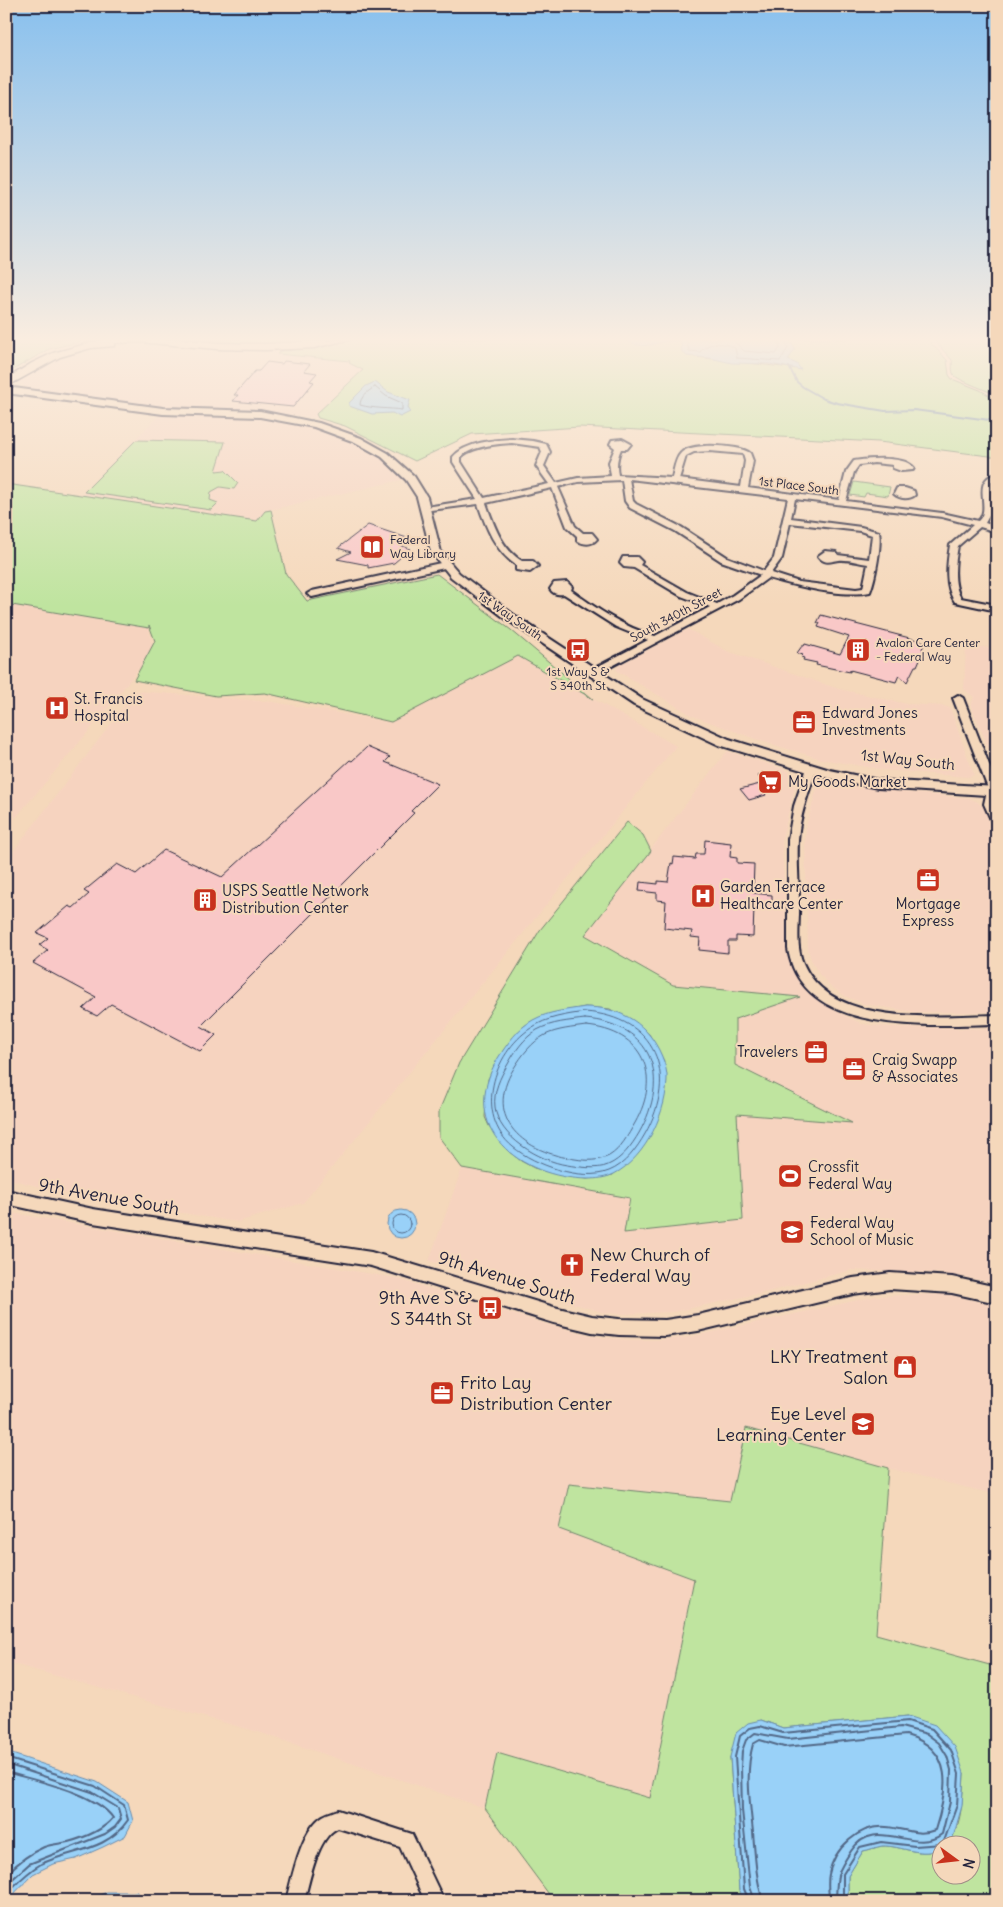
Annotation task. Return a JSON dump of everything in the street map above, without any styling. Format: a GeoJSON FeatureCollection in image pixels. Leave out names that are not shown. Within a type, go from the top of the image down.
{"type":"FeatureCollection","features":[{"type":"Feature","properties":{"kind":"main road","name":"1st Way South"},"geometry":{"type":"LineString","coordinates":[[324,428],[377,449],[394,461],[410,478],[422,496],[433,545],[443,563],[510,618],[638,702],[686,726],[734,745],[814,769],[830,768],[995,789]]}},
{"type":"Feature","properties":{"kind":"main road"},"geometry":{"type":"LineString","coordinates":[[995,789],[991,804],[997,819]]}},
{"type":"Feature","properties":{"kind":"street"},"geometry":{"type":"LineString","coordinates":[[520,564],[505,552],[495,539],[482,502],[456,458],[462,452],[485,444],[504,441],[543,446],[546,452],[540,466],[554,485],[571,527],[581,536]]}},
{"type":"Feature","properties":{"kind":"street"},"geometry":{"type":"LineString","coordinates":[[615,478],[612,460],[619,447]]}},
{"type":"Feature","properties":{"kind":"street"},"geometry":{"type":"LineString","coordinates":[[675,481],[683,455],[686,452],[700,449],[735,450],[746,453],[749,457],[744,491]]}},
{"type":"Feature","properties":{"kind":"street"},"geometry":{"type":"LineString","coordinates":[[842,503],[850,472],[858,463],[897,464]]}},
{"type":"Feature","properties":{"kind":"street"},"geometry":{"type":"LineString","coordinates":[[994,477],[986,488],[986,514],[980,524],[957,542],[953,548],[952,592],[958,600],[997,608]]}},
{"type":"Feature","properties":{"kind":"street","name":"1st Place South"},"geometry":{"type":"LineString","coordinates":[[426,509],[482,502],[585,479],[625,478],[675,481],[955,517],[997,530]]}},
{"type":"Feature","properties":{"kind":"street"},"geometry":{"type":"LineString","coordinates":[[625,478],[629,501],[636,509],[678,529],[731,562],[798,584],[863,592],[869,587],[876,534],[862,529],[787,520]]}},
{"type":"Feature","properties":{"kind":"street"},"geometry":{"type":"LineString","coordinates":[[902,510],[904,496]]}},
{"type":"Feature","properties":{"kind":"street","name":"South 340th Street"},"geometry":{"type":"LineString","coordinates":[[594,672],[754,587],[767,575],[778,558],[792,497]]}},
{"type":"Feature","properties":{"kind":"street"},"geometry":{"type":"LineString","coordinates":[[836,558],[872,562]]}},
{"type":"Feature","properties":{"kind":"street"},"geometry":{"type":"LineString","coordinates":[[311,592],[443,563]]}},
{"type":"Feature","properties":{"kind":"street"},"geometry":{"type":"LineString","coordinates":[[635,565],[684,594],[717,607]]}},
{"type":"Feature","properties":{"kind":"street"},"geometry":{"type":"LineString","coordinates":[[566,591],[625,630],[655,639]]}},
{"type":"Feature","properties":{"kind":"street"},"geometry":{"type":"LineString","coordinates":[[958,698],[995,789]]}},
{"type":"Feature","properties":{"kind":"street"},"geometry":{"type":"LineString","coordinates":[[814,769],[800,803],[794,830],[795,952],[800,969],[830,1000],[849,1009],[876,1017],[997,1019]]}},
{"type":"Feature","properties":{"kind":"street","name":"9th Avenue South"},"geometry":{"type":"LineString","coordinates":[[6,1197],[93,1216],[371,1259],[545,1312],[592,1324],[619,1327],[664,1328],[698,1323],[853,1286],[881,1282],[908,1281],[952,1285],[997,1295]]}},
{"type":"Feature","properties":{"kind":"street"},"geometry":{"type":"LineString","coordinates":[[295,1901],[318,1831],[331,1819],[338,1819],[406,1840],[435,1901]]}},
{"type":"Feature","properties":{"kind":"shaded area"},"geometry":{"type":"Polygon","coordinates":[[[146,428],[319,428],[367,444],[410,478],[265,511],[257,521],[81,494],[146,428]]]}},
{"type":"Feature","properties":{"kind":"shaded area","name":"St. Francis Hospital"},"geometry":{"type":"Polygon","coordinates":[[[6,604],[149,628],[153,651],[100,718],[6,829],[6,604]]]}},
{"type":"Feature","properties":{"kind":"shaded area"},"geometry":{"type":"Polygon","coordinates":[[[688,629],[727,651],[839,689],[907,704],[950,708],[974,775],[968,777],[884,770],[821,759],[761,741],[693,716],[616,670],[619,665],[688,629]]]}},
{"type":"Feature","properties":{"kind":"shaded area"},"geometry":{"type":"Polygon","coordinates":[[[966,645],[997,649],[997,768],[971,706],[974,697],[964,689],[966,645]]]}},
{"type":"Feature","properties":{"kind":"shaded area","name":"USPS Seattle Network Distribution Center"},"geometry":{"type":"Polygon","coordinates":[[[518,656],[676,746],[303,1203],[237,1222],[67,1194],[6,1178],[6,861],[136,691],[273,702],[391,722],[518,656]]]}},
{"type":"Feature","properties":{"kind":"shaded area"},"geometry":{"type":"Polygon","coordinates":[[[727,751],[785,769],[794,775],[796,782],[782,839],[787,954],[795,974],[811,994],[832,1009],[862,1024],[891,1027],[997,1029],[997,1283],[940,1273],[852,1270],[767,1292],[673,1312],[625,1314],[605,1313],[429,1261],[462,1168],[631,1198],[625,1233],[743,1220],[737,1114],[850,1122],[735,1065],[735,1019],[798,997],[673,985],[585,934],[727,751]]]}},
{"type":"Feature","properties":{"kind":"shaded area"},"geometry":{"type":"Polygon","coordinates":[[[823,780],[890,791],[969,798],[978,802],[984,808],[997,843],[997,1012],[914,1012],[864,1004],[845,996],[830,986],[819,974],[808,950],[805,842],[806,827],[818,784],[823,780]]]}},
{"type":"Feature","properties":{"kind":"shaded area"},"geometry":{"type":"Polygon","coordinates":[[[6,1212],[395,1278],[546,1324],[599,1337],[628,1340],[661,1340],[690,1337],[876,1296],[946,1294],[997,1306],[997,1495],[888,1468],[746,1428],[730,1501],[569,1484],[559,1529],[694,1579],[650,1798],[497,1753],[485,1808],[258,1732],[6,1662],[6,1212]]]}},
{"type":"Feature","properties":{"kind":"green space"},"geometry":{"type":"Polygon","coordinates":[[[349,428],[565,428],[472,434],[415,461],[349,428]]]}},
{"type":"Feature","properties":{"kind":"green space"},"geometry":{"type":"Polygon","coordinates":[[[600,428],[997,428],[997,457],[879,442],[600,428]]]}},
{"type":"Feature","properties":{"kind":"green space"},"geometry":{"type":"Polygon","coordinates":[[[136,440],[225,442],[216,471],[225,470],[238,483],[234,489],[220,487],[211,492],[210,500],[218,503],[211,510],[84,492],[136,440]]]}},
{"type":"Feature","properties":{"kind":"green space"},"geometry":{"type":"Polygon","coordinates":[[[854,482],[890,487],[888,496],[866,493],[864,497],[850,495],[854,482]]]}},
{"type":"Feature","properties":{"kind":"green space"},"geometry":{"type":"Polygon","coordinates":[[[6,484],[257,521],[265,511],[271,510],[286,574],[307,601],[437,574],[511,630],[593,699],[518,656],[391,722],[265,693],[216,696],[134,680],[155,641],[149,625],[149,628],[6,604],[6,484]]]}},
{"type":"Feature","properties":{"kind":"green space"},"geometry":{"type":"Polygon","coordinates":[[[627,822],[643,835],[651,851],[585,935],[673,985],[800,997],[735,1019],[735,1065],[852,1123],[737,1114],[743,1220],[624,1233],[630,1198],[462,1168],[439,1137],[439,1111],[459,1063],[540,930],[627,822]],[[585,1007],[549,1014],[524,1026],[503,1051],[488,1079],[485,1117],[489,1126],[508,1151],[534,1168],[587,1179],[613,1175],[664,1061],[649,1034],[610,1009],[585,1007]]]}},
{"type":"Feature","properties":{"kind":"green space"},"geometry":{"type":"Polygon","coordinates":[[[746,1428],[888,1468],[876,1634],[997,1667],[997,1901],[848,1901],[848,1876],[863,1851],[880,1846],[919,1852],[930,1851],[930,1884],[980,1884],[980,1834],[954,1834],[961,1812],[964,1773],[908,1716],[783,1728],[761,1720],[730,1757],[739,1891],[745,1901],[554,1901],[485,1808],[497,1753],[650,1798],[694,1579],[559,1529],[569,1484],[730,1501],[746,1428]]]}},
{"type":"Feature","properties":{"kind":"water"},"geometry":{"type":"Polygon","coordinates":[[[585,1007],[619,1013],[637,1023],[646,1031],[659,1050],[667,1075],[664,1103],[653,1132],[645,1145],[626,1167],[614,1174],[591,1179],[563,1176],[539,1170],[519,1159],[502,1145],[490,1127],[485,1107],[487,1084],[498,1058],[518,1032],[528,1023],[539,1017],[559,1011],[585,1007]]]}},
{"type":"Feature","properties":{"kind":"water"},"geometry":{"type":"Polygon","coordinates":[[[401,1210],[411,1214],[415,1224],[411,1234],[401,1238],[391,1234],[387,1224],[391,1214],[401,1210]]]}},
{"type":"Feature","properties":{"kind":"water"},"geometry":{"type":"Polygon","coordinates":[[[908,1716],[935,1725],[955,1747],[964,1773],[962,1806],[954,1834],[930,1834],[930,1851],[919,1852],[889,1846],[863,1851],[848,1876],[848,1901],[745,1901],[739,1891],[730,1757],[736,1733],[748,1723],[761,1720],[783,1728],[908,1716]]]}},
{"type":"Feature","properties":{"kind":"water"},"geometry":{"type":"Polygon","coordinates":[[[6,1752],[97,1782],[128,1802],[133,1821],[125,1836],[76,1859],[53,1864],[33,1874],[7,1901],[6,1752]]]}},
{"type":"Feature","properties":{"kind":"water"},"geometry":{"type":"Polygon","coordinates":[[[107,1892],[138,1892],[136,1901],[86,1901],[107,1892]]]}},
{"type":"Feature","properties":{"kind":"building","name":"Federal Way Library"},"geometry":{"type":"Polygon","coordinates":[[[368,525],[410,539],[400,545],[410,549],[394,563],[368,568],[368,565],[337,559],[351,552],[338,548],[368,525]]]}},
{"type":"Feature","properties":{"kind":"building","name":"Avalon Care Center - Federal Way"},"geometry":{"type":"Polygon","coordinates":[[[821,615],[925,642],[922,649],[924,650],[917,666],[915,666],[907,682],[899,675],[896,682],[850,670],[850,672],[816,665],[817,663],[803,660],[804,658],[801,657],[803,655],[797,653],[805,644],[840,654],[849,637],[818,627],[820,623],[817,623],[821,615]]]}},
{"type":"Feature","properties":{"kind":"building","name":"USPS Seattle Network Distribution Center"},"geometry":{"type":"Polygon","coordinates":[[[367,747],[390,757],[385,762],[438,784],[411,811],[414,813],[201,1026],[216,1035],[200,1051],[111,1004],[97,1016],[83,1009],[96,997],[33,963],[48,950],[39,945],[48,938],[37,933],[69,906],[73,908],[89,894],[84,891],[117,864],[136,874],[164,850],[222,877],[350,760],[352,761],[367,747]]]}},
{"type":"Feature","properties":{"kind":"building"},"geometry":{"type":"Polygon","coordinates":[[[769,773],[781,787],[764,792],[766,795],[749,800],[740,789],[764,783],[758,776],[769,773]]]}},
{"type":"Feature","properties":{"kind":"building","name":"Garden Terrace Healthcare Center"},"geometry":{"type":"Polygon","coordinates":[[[705,840],[731,843],[730,857],[737,858],[737,863],[754,864],[753,893],[772,895],[772,908],[754,906],[753,937],[736,936],[736,941],[728,941],[728,953],[699,950],[700,938],[691,937],[692,931],[664,928],[666,901],[657,900],[657,893],[639,891],[640,882],[658,884],[658,881],[668,882],[671,863],[673,864],[674,857],[695,859],[696,854],[704,854],[705,840]]]}},
{"type":"Feature","properties":{"kind":"place","name":"Federal Way Library"},"geometry":{"type":"Point","coordinates":[372,547]}},
{"type":"Feature","properties":{"kind":"place","name":"1st Way S & S 340th St"},"geometry":{"type":"Point","coordinates":[578,650]}},
{"type":"Feature","properties":{"kind":"place","name":"Avalon Care Center - Federal Way"},"geometry":{"type":"Point","coordinates":[858,650]}},
{"type":"Feature","properties":{"kind":"place","name":"St. Francis Hospital"},"geometry":{"type":"Point","coordinates":[57,708]}},
{"type":"Feature","properties":{"kind":"place","name":"Edward Jones Investments"},"geometry":{"type":"Point","coordinates":[804,722]}},
{"type":"Feature","properties":{"kind":"place","name":"My Goods Market"},"geometry":{"type":"Point","coordinates":[770,782]}},
{"type":"Feature","properties":{"kind":"place","name":"Mortgage Express"},"geometry":{"type":"Point","coordinates":[928,880]}},
{"type":"Feature","properties":{"kind":"place","name":"Garden Terrace Healthcare Center"},"geometry":{"type":"Point","coordinates":[703,896]}},
{"type":"Feature","properties":{"kind":"place","name":"USPS Seattle Network Distribution Center"},"geometry":{"type":"Point","coordinates":[205,900]}},
{"type":"Feature","properties":{"kind":"place","name":"Travelers"},"geometry":{"type":"Point","coordinates":[816,1052]}},
{"type":"Feature","properties":{"kind":"place","name":"Craig Swapp & Associates"},"geometry":{"type":"Point","coordinates":[854,1069]}},
{"type":"Feature","properties":{"kind":"place","name":"Crossfit Federal Way"},"geometry":{"type":"Point","coordinates":[790,1176]}},
{"type":"Feature","properties":{"kind":"place","name":"Federal Way School of Music"},"geometry":{"type":"Point","coordinates":[792,1232]}},
{"type":"Feature","properties":{"kind":"place","name":"New Church of Federal Way"},"geometry":{"type":"Point","coordinates":[572,1265]}},
{"type":"Feature","properties":{"kind":"place","name":"9th Ave S & S 344th St"},"geometry":{"type":"Point","coordinates":[490,1308]}},
{"type":"Feature","properties":{"kind":"place","name":"LKY Treatment Salon"},"geometry":{"type":"Point","coordinates":[905,1367]}},
{"type":"Feature","properties":{"kind":"place","name":"Frito Lay Distribution Center"},"geometry":{"type":"Point","coordinates":[442,1393]}},
{"type":"Feature","properties":{"kind":"place","name":"Eye Level Learning Center"},"geometry":{"type":"Point","coordinates":[863,1424]}}]}
